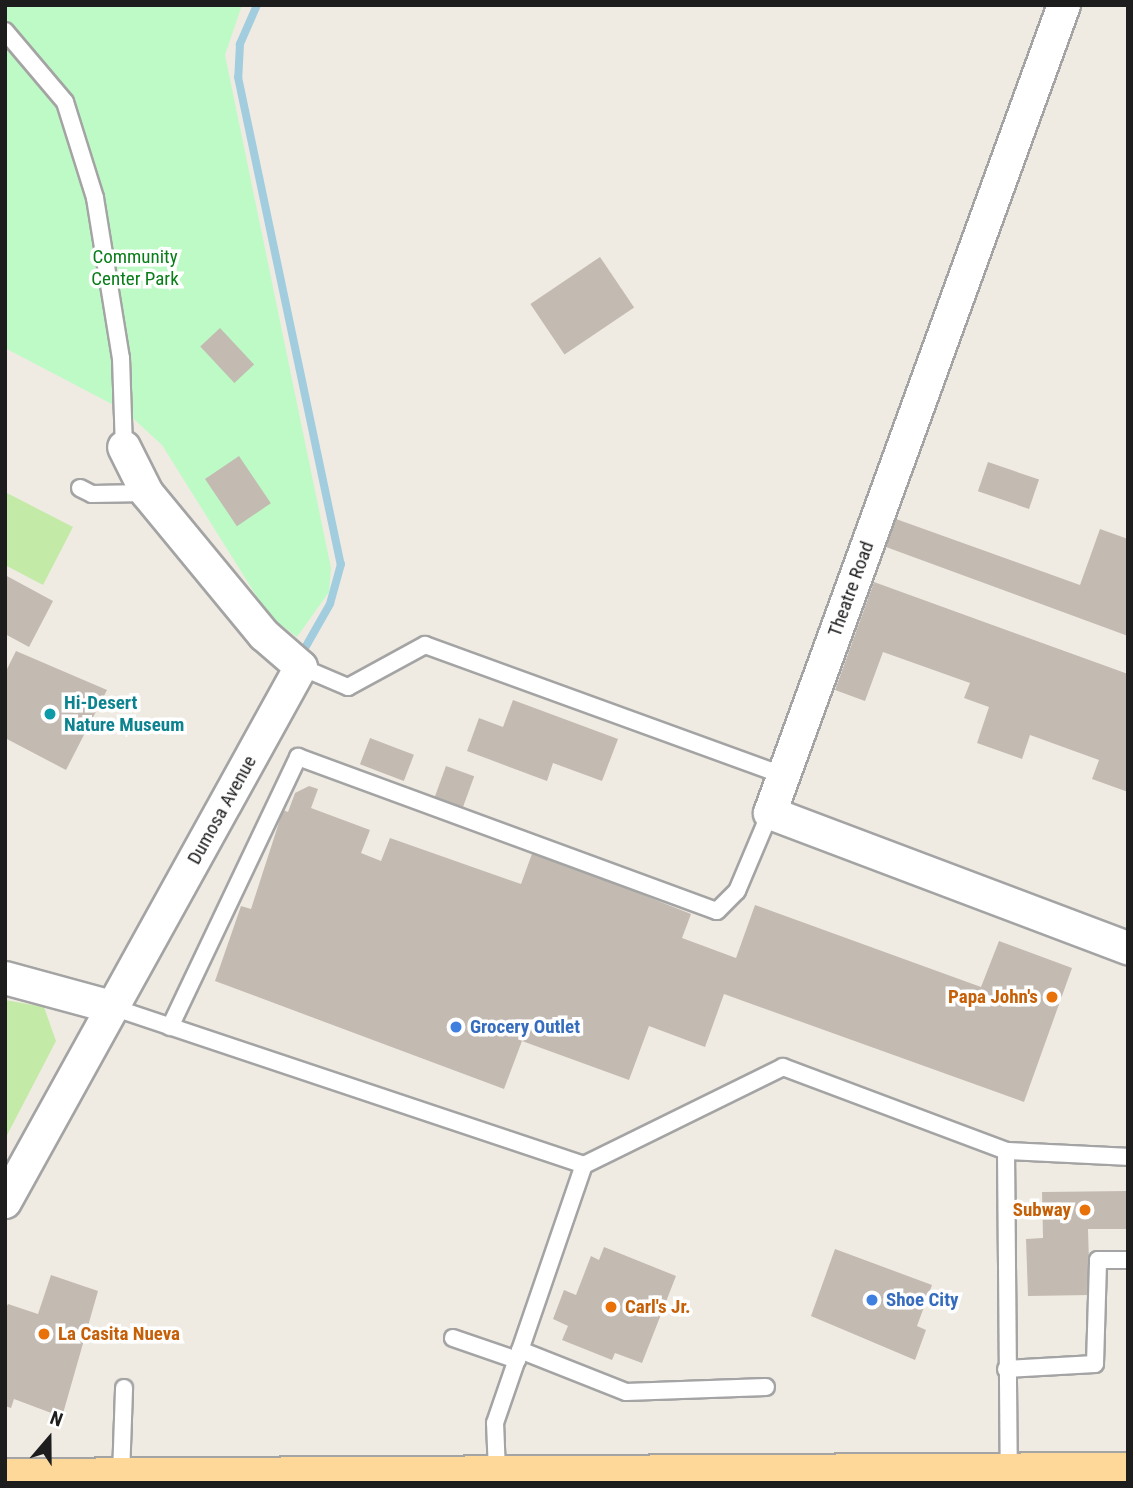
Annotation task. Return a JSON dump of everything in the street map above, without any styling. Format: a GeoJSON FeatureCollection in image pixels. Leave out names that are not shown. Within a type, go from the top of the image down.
{"type":"FeatureCollection","features":[{"type":"Feature","properties":{"kind":"main road"},"geometry":{"type":"LineString","coordinates":[[5,1478],[497,1472],[1128,1472]]}},
{"type":"Feature","properties":{"kind":"street","name":"Theatre Road"},"geometry":{"type":"LineString","coordinates":[[770,813],[1064,5]]}},
{"type":"Feature","properties":{"kind":"street"},"geometry":{"type":"LineString","coordinates":[[124,447],[148,493],[264,635],[301,667]]}},
{"type":"Feature","properties":{"kind":"street","name":"Dumosa Avenue"},"geometry":{"type":"LineString","coordinates":[[5,1202],[13,1171],[112,1007],[301,667]]}},
{"type":"Feature","properties":{"kind":"street"},"geometry":{"type":"LineString","coordinates":[[770,813],[1128,948]]}},
{"type":"Feature","properties":{"kind":"street"},"geometry":{"type":"LineString","coordinates":[[5,978],[112,1007]]}},
{"type":"Feature","properties":{"kind":"lane"},"geometry":{"type":"LineString","coordinates":[[5,32],[65,102],[95,198],[121,358],[124,447]]}},
{"type":"Feature","properties":{"kind":"lane"},"geometry":{"type":"LineString","coordinates":[[80,488],[92,494],[148,493]]}},
{"type":"Feature","properties":{"kind":"lane"},"geometry":{"type":"LineString","coordinates":[[301,667],[348,687],[425,645],[783,775]]}},
{"type":"Feature","properties":{"kind":"lane"},"geometry":{"type":"LineString","coordinates":[[170,1027],[298,757],[717,911],[737,891],[770,813]]}},
{"type":"Feature","properties":{"kind":"lane"},"geometry":{"type":"LineString","coordinates":[[112,1007],[584,1165],[783,1067],[1006,1151],[1128,1157]]}},
{"type":"Feature","properties":{"kind":"lane"},"geometry":{"type":"LineString","coordinates":[[1006,1151],[1009,1472]]}},
{"type":"Feature","properties":{"kind":"lane"},"geometry":{"type":"LineString","coordinates":[[497,1472],[495,1423],[584,1165]]}},
{"type":"Feature","properties":{"kind":"lane"},"geometry":{"type":"LineString","coordinates":[[1006,1369],[1095,1364],[1098,1260],[1128,1260]]}},
{"type":"Feature","properties":{"kind":"lane"},"geometry":{"type":"LineString","coordinates":[[453,1338],[519,1355],[626,1392],[766,1387]]}},
{"type":"Feature","properties":{"kind":"lane"},"geometry":{"type":"LineString","coordinates":[[121,1476],[124,1388]]}},
{"type":"Feature","properties":{"kind":"green space","name":"Community Center Park"},"geometry":{"type":"Polygon","coordinates":[[[5,5],[242,5],[225,55],[331,568],[329,592],[297,637],[269,616],[162,445],[125,411],[5,348],[5,5]]]}},
{"type":"Feature","properties":{"kind":"green space"},"geometry":{"type":"Polygon","coordinates":[[[5,492],[73,527],[43,585],[5,565],[5,492]]]}},
{"type":"Feature","properties":{"kind":"green space"},"geometry":{"type":"Polygon","coordinates":[[[5,1000],[44,1007],[56,1041],[5,1139],[5,1000]]]}},
{"type":"Feature","properties":{"kind":"building"},"geometry":{"type":"Polygon","coordinates":[[[600,257],[634,308],[564,355],[530,304],[600,257]]]}},
{"type":"Feature","properties":{"kind":"building"},"geometry":{"type":"Polygon","coordinates":[[[220,328],[254,365],[234,383],[200,346],[220,328]]]}},
{"type":"Feature","properties":{"kind":"building"},"geometry":{"type":"Polygon","coordinates":[[[239,456],[271,503],[237,526],[205,479],[239,456]]]}},
{"type":"Feature","properties":{"kind":"building"},"geometry":{"type":"Polygon","coordinates":[[[988,462],[1039,480],[1029,509],[978,491],[988,462]]]}},
{"type":"Feature","properties":{"kind":"building"},"geometry":{"type":"Polygon","coordinates":[[[896,519],[1080,585],[1100,529],[1128,539],[1128,636],[886,547],[896,519]]]}},
{"type":"Feature","properties":{"kind":"building"},"geometry":{"type":"Polygon","coordinates":[[[5,575],[53,601],[29,647],[5,634],[5,575]]]}},
{"type":"Feature","properties":{"kind":"building"},"geometry":{"type":"Polygon","coordinates":[[[874,582],[1128,674],[1128,792],[1092,779],[1099,760],[1030,735],[1022,759],[977,743],[989,707],[964,698],[970,683],[883,652],[865,701],[835,690],[874,582]]]}},
{"type":"Feature","properties":{"kind":"building","name":"Hi-Desert Nature Museum"},"geometry":{"type":"Polygon","coordinates":[[[16,651],[107,690],[66,770],[5,738],[5,673],[16,651]]]}},
{"type":"Feature","properties":{"kind":"building"},"geometry":{"type":"Polygon","coordinates":[[[513,700],[618,739],[602,781],[553,763],[547,781],[467,751],[479,718],[503,727],[513,700]]]}},
{"type":"Feature","properties":{"kind":"building"},"geometry":{"type":"Polygon","coordinates":[[[370,738],[414,755],[404,781],[360,764],[370,738]]]}},
{"type":"Feature","properties":{"kind":"building"},"geometry":{"type":"Polygon","coordinates":[[[446,766],[474,776],[463,808],[434,798],[446,766]]]}},
{"type":"Feature","properties":{"kind":"building"},"geometry":{"type":"Polygon","coordinates":[[[309,786],[318,789],[311,808],[370,830],[361,853],[381,861],[390,838],[521,884],[533,851],[691,914],[682,938],[736,958],[755,905],[981,987],[999,941],[1072,968],[1024,1102],[724,994],[705,1047],[649,1026],[629,1080],[522,1041],[504,1089],[215,981],[241,906],[251,909],[283,810],[288,812],[295,793],[309,786]]]}},
{"type":"Feature","properties":{"kind":"building"},"geometry":{"type":"Polygon","coordinates":[[[1128,1191],[1128,1229],[1088,1229],[1090,1295],[1028,1296],[1026,1239],[1043,1238],[1042,1192],[1128,1191]]]}},
{"type":"Feature","properties":{"kind":"building","name":"Carl's Jr."},"geometry":{"type":"Polygon","coordinates":[[[604,1247],[676,1276],[642,1363],[615,1353],[612,1360],[562,1340],[568,1326],[553,1319],[564,1290],[576,1295],[591,1256],[599,1260],[604,1247]]]}},
{"type":"Feature","properties":{"kind":"building","name":"Shoe City"},"geometry":{"type":"Polygon","coordinates":[[[835,1249],[932,1285],[917,1326],[926,1330],[915,1360],[811,1316],[835,1249]]]}},
{"type":"Feature","properties":{"kind":"building","name":"La Casita Nueva"},"geometry":{"type":"Polygon","coordinates":[[[51,1275],[98,1291],[62,1417],[14,1399],[11,1408],[5,1406],[5,1310],[8,1304],[38,1314],[51,1275]]]}},
{"type":"Feature","properties":{"kind":"waterway"},"geometry":{"type":"LineString","coordinates":[[257,5],[240,44],[238,77],[341,564],[330,604],[305,648]]}},
{"type":"Feature","properties":{"kind":"place","name":"Hi-Desert Nature Museum"},"geometry":{"type":"Point","coordinates":[50,714]}},
{"type":"Feature","properties":{"kind":"place","name":"Papa John's"},"geometry":{"type":"Point","coordinates":[1052,997]}},
{"type":"Feature","properties":{"kind":"place","name":"Grocery Outlet"},"geometry":{"type":"Point","coordinates":[456,1027]}},
{"type":"Feature","properties":{"kind":"place","name":"Subway"},"geometry":{"type":"Point","coordinates":[1085,1210]}},
{"type":"Feature","properties":{"kind":"place","name":"Shoe City"},"geometry":{"type":"Point","coordinates":[872,1300]}},
{"type":"Feature","properties":{"kind":"place","name":"Carl's Jr."},"geometry":{"type":"Point","coordinates":[611,1307]}},
{"type":"Feature","properties":{"kind":"place","name":"La Casita Nueva"},"geometry":{"type":"Point","coordinates":[44,1334]}}]}
